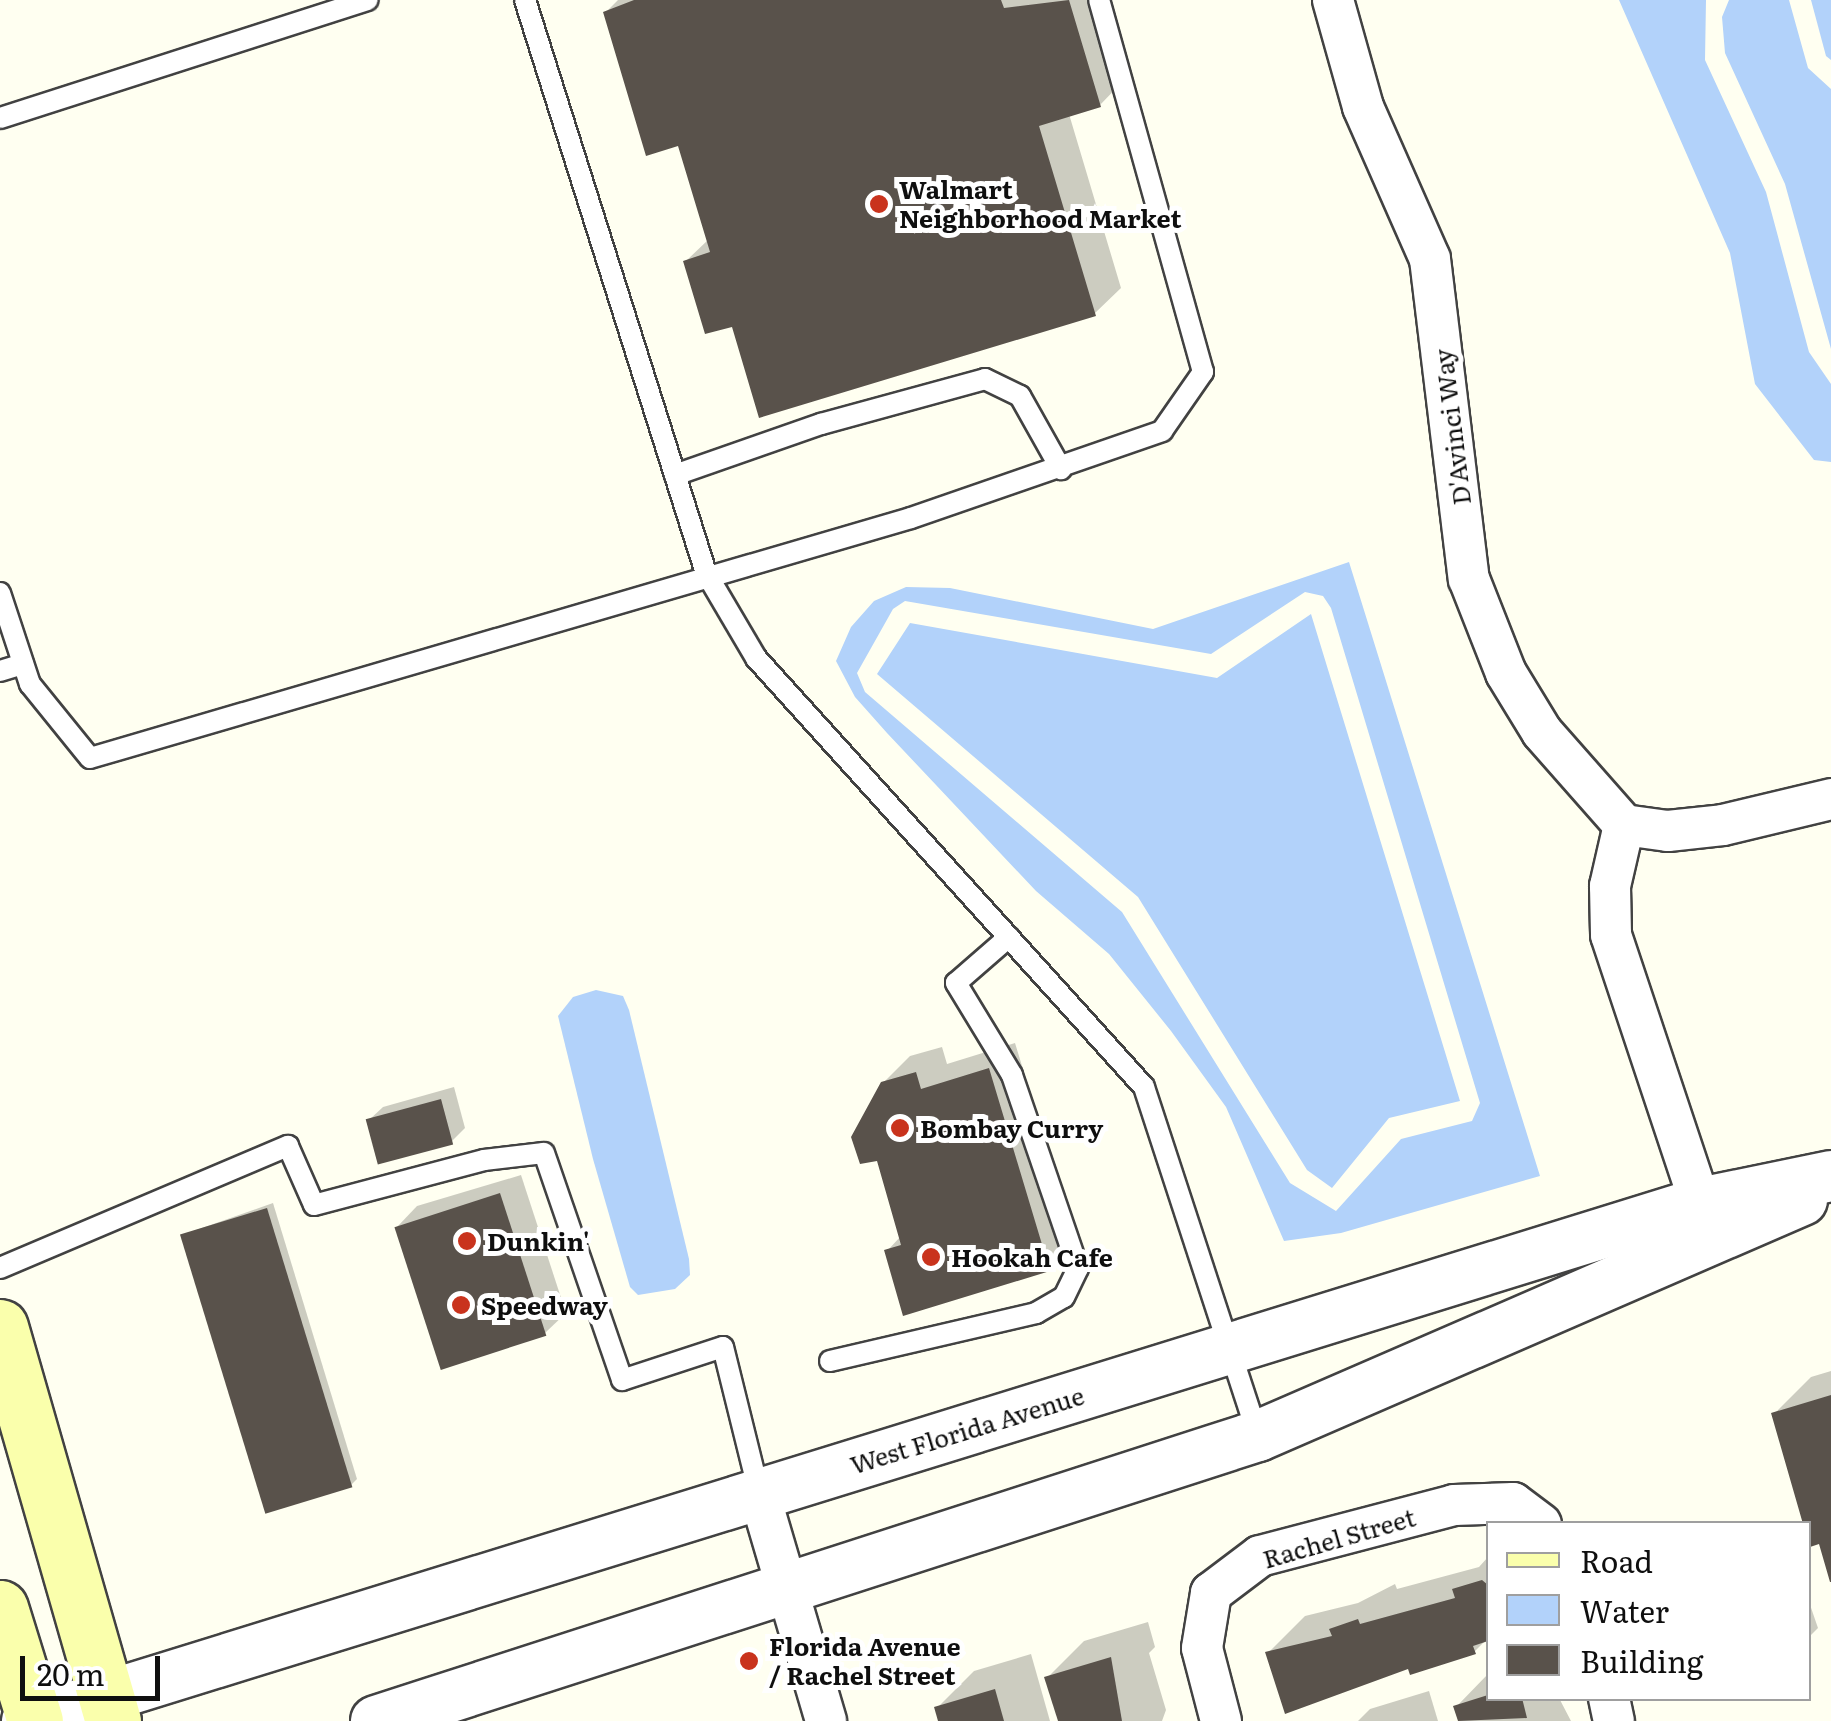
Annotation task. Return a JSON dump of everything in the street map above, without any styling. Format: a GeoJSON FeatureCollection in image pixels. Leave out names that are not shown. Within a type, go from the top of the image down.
{"type":"FeatureCollection","features":[{"type":"Feature","properties":{"kind":"main road"},"geometry":{"type":"LineString","coordinates":[[0,1326],[109,1709]]}},
{"type":"Feature","properties":{"kind":"main road"},"geometry":{"type":"LineString","coordinates":[[0,1608],[32,1720]]}},
{"type":"Feature","properties":{"kind":"street","name":"D'Avinci Way"},"geometry":{"type":"LineString","coordinates":[[1333,0],[1363,107],[1430,259],[1469,579],[1482,620],[1542,732],[1624,825]]}},
{"type":"Feature","properties":{"kind":"street"},"geometry":{"type":"LineString","coordinates":[[1700,1203],[1610,935],[1610,886],[1624,825],[1668,831],[1723,825],[1831,799]]}},
{"type":"Feature","properties":{"kind":"street","name":"West Florida Avenue"},"geometry":{"type":"LineString","coordinates":[[32,1720],[109,1709],[759,1492],[1230,1351],[1700,1203],[1831,1176]]}},
{"type":"Feature","properties":{"kind":"street"},"geometry":{"type":"LineString","coordinates":[[376,1721],[785,1593],[1258,1436],[1716,1242],[1831,1186]]}},
{"type":"Feature","properties":{"kind":"street"},"geometry":{"type":"LineString","coordinates":[[759,1492],[815,1718]]}},
{"type":"Feature","properties":{"kind":"street","name":"Rachel Street"},"geometry":{"type":"LineString","coordinates":[[1221,1721],[1202,1648],[1210,1592],[1260,1556],[1454,1505],[1513,1503],[1537,1521]]}},
{"type":"Feature","properties":{"kind":"lane"},"geometry":{"type":"LineString","coordinates":[[0,118],[368,0]]}},
{"type":"Feature","properties":{"kind":"lane"},"geometry":{"type":"LineString","coordinates":[[525,0],[706,573],[756,658],[1144,1087],[1258,1436]]}},
{"type":"Feature","properties":{"kind":"lane"},"geometry":{"type":"LineString","coordinates":[[0,593],[30,684],[90,758],[1061,468],[1162,431],[1203,372],[1099,0]]}},
{"type":"Feature","properties":{"kind":"lane"},"geometry":{"type":"LineString","coordinates":[[675,475],[821,424],[985,379],[1020,396],[1061,468]]}},
{"type":"Feature","properties":{"kind":"lane"},"geometry":{"type":"LineString","coordinates":[[0,670],[23,664]]}},
{"type":"Feature","properties":{"kind":"lane"},"geometry":{"type":"LineString","coordinates":[[830,1360],[1036,1313],[1064,1297],[1078,1268],[1012,1076],[956,984],[1010,937]]}},
{"type":"Feature","properties":{"kind":"lane"},"geometry":{"type":"LineString","coordinates":[[0,1268],[288,1146],[314,1205],[484,1160],[544,1153],[622,1380],[723,1347],[759,1492]]}},
{"type":"Feature","properties":{"kind":"water"},"geometry":{"type":"Polygon","coordinates":[[[1619,0],[1706,0],[1705,60],[1766,192],[1809,352],[1831,384],[1831,462],[1814,460],[1755,384],[1730,253],[1619,0]]]}},
{"type":"Feature","properties":{"kind":"water"},"geometry":{"type":"Polygon","coordinates":[[[1729,0],[1789,0],[1808,68],[1831,89],[1831,349],[1785,184],[1725,53],[1722,17],[1729,0]]]}},
{"type":"Feature","properties":{"kind":"water"},"geometry":{"type":"Polygon","coordinates":[[[1811,0],[1831,0],[1831,60],[1826,56],[1811,0]]]}},
{"type":"Feature","properties":{"kind":"water"},"geometry":{"type":"Polygon","coordinates":[[[1349,562],[1540,1176],[1341,1233],[1284,1241],[1226,1107],[1171,1031],[1109,954],[1036,891],[887,733],[855,697],[836,661],[851,627],[874,601],[906,587],[950,588],[1153,629],[1349,562]],[[1305,592],[1211,654],[905,601],[893,609],[857,673],[865,692],[1122,912],[1290,1183],[1336,1211],[1401,1139],[1472,1121],[1480,1103],[1331,608],[1323,596],[1305,592]]]}},
{"type":"Feature","properties":{"kind":"water"},"geometry":{"type":"Polygon","coordinates":[[[1311,614],[1460,1101],[1389,1118],[1332,1188],[1307,1170],[1138,897],[877,674],[910,623],[1217,678],[1311,614]]]}},
{"type":"Feature","properties":{"kind":"water"},"geometry":{"type":"Polygon","coordinates":[[[596,990],[623,996],[629,1010],[689,1259],[690,1275],[675,1289],[638,1295],[630,1287],[593,1159],[558,1016],[573,997],[596,990]]]}},
{"type":"Feature","properties":{"kind":"building","name":"Walmart Neighborhood Market"},"geometry":{"type":"Polygon","coordinates":[[[634,0],[1001,0],[1004,8],[1069,0],[1101,107],[1039,126],[1096,316],[759,418],[732,327],[705,334],[683,261],[710,252],[678,146],[646,156],[603,12],[634,0]]]}},
{"type":"Feature","properties":{"kind":"building"},"geometry":{"type":"Polygon","coordinates":[[[989,1068],[1050,1271],[903,1316],[884,1250],[901,1245],[877,1161],[860,1164],[851,1137],[881,1082],[916,1072],[921,1089],[989,1068]]]}},
{"type":"Feature","properties":{"kind":"building"},"geometry":{"type":"Polygon","coordinates":[[[441,1099],[453,1144],[378,1165],[366,1119],[441,1099]]]}},
{"type":"Feature","properties":{"kind":"building"},"geometry":{"type":"Polygon","coordinates":[[[500,1193],[546,1336],[441,1370],[394,1227],[500,1193]]]}},
{"type":"Feature","properties":{"kind":"building"},"geometry":{"type":"Polygon","coordinates":[[[267,1208],[352,1487],[265,1514],[180,1235],[267,1208]]]}},
{"type":"Feature","properties":{"kind":"building"},"geometry":{"type":"Polygon","coordinates":[[[1831,1395],[1831,1582],[1819,1544],[1811,1547],[1811,1521],[1802,1521],[1771,1413],[1831,1395]]]}},
{"type":"Feature","properties":{"kind":"building"},"geometry":{"type":"Polygon","coordinates":[[[1482,1580],[1486,1583],[1486,1642],[1473,1646],[1476,1654],[1410,1675],[1408,1669],[1285,1714],[1265,1652],[1332,1636],[1329,1629],[1358,1619],[1360,1624],[1455,1598],[1452,1589],[1482,1580]]]}},
{"type":"Feature","properties":{"kind":"building"},"geometry":{"type":"Polygon","coordinates":[[[1111,1657],[1122,1721],[1058,1721],[1044,1677],[1111,1657]]]}},
{"type":"Feature","properties":{"kind":"building"},"geometry":{"type":"Polygon","coordinates":[[[995,1689],[1004,1721],[938,1721],[934,1707],[995,1689]]]}},
{"type":"Feature","properties":{"kind":"building"},"geometry":{"type":"Polygon","coordinates":[[[1486,1696],[1486,1701],[1523,1701],[1527,1718],[1458,1721],[1453,1706],[1486,1696]]]}},
{"type":"Feature","properties":{"kind":"place","name":"Walmart Neighborhood Market"},"geometry":{"type":"Point","coordinates":[879,204]}},
{"type":"Feature","properties":{"kind":"place","name":"Bombay Curry"},"geometry":{"type":"Point","coordinates":[900,1128]}},
{"type":"Feature","properties":{"kind":"place","name":"Dunkin'"},"geometry":{"type":"Point","coordinates":[467,1241]}},
{"type":"Feature","properties":{"kind":"place","name":"Hookah Cafe"},"geometry":{"type":"Point","coordinates":[931,1257]}},
{"type":"Feature","properties":{"kind":"place","name":"Speedway"},"geometry":{"type":"Point","coordinates":[461,1305]}},
{"type":"Feature","properties":{"kind":"place","name":"Florida Avenue / Rachel Street"},"geometry":{"type":"Point","coordinates":[749,1661]}}]}
